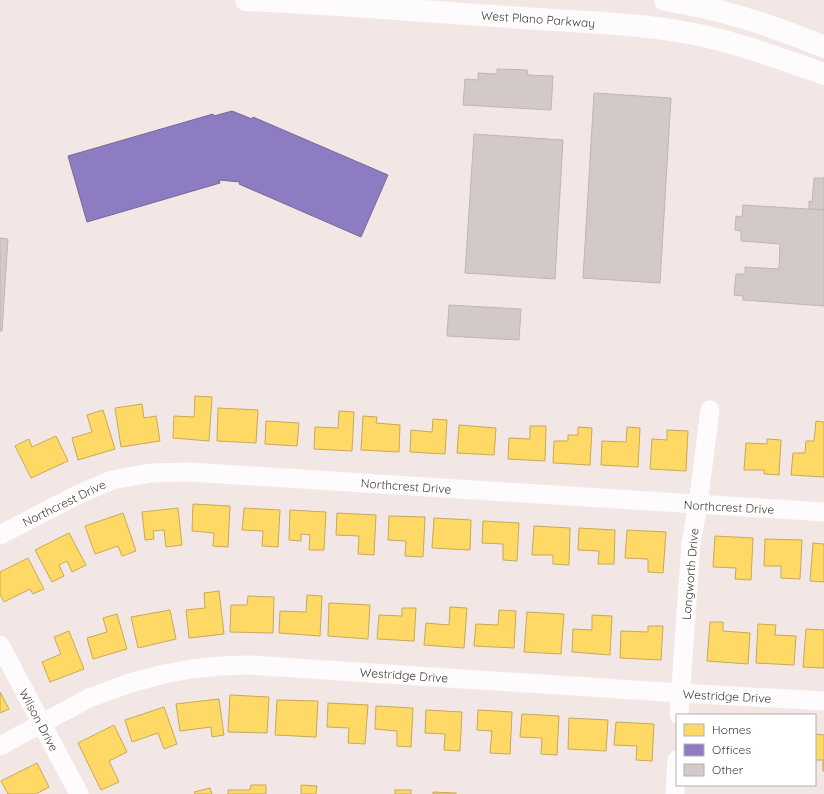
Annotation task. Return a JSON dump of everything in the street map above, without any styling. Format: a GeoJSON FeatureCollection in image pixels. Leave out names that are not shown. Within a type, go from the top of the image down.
{"type":"FeatureCollection","features":[{"type":"Feature","properties":{"kind":"main road","name":"West Plano Parkway"},"geometry":{"type":"LineString","coordinates":[[246,0],[329,2],[607,23],[694,34],[750,47],[824,74]]}},
{"type":"Feature","properties":{"kind":"main road"},"geometry":{"type":"LineString","coordinates":[[665,0],[742,16],[796,35],[824,47]]}},
{"type":"Feature","properties":{"kind":"street","name":"Longworth Drive"},"geometry":{"type":"LineString","coordinates":[[680,714],[691,543],[698,505],[710,410]]}},
{"type":"Feature","properties":{"kind":"street","name":"Northcrest Drive"},"geometry":{"type":"LineString","coordinates":[[0,535],[77,495],[112,480],[150,473],[189,472],[824,512]]}},
{"type":"Feature","properties":{"kind":"street","name":"Wilson Drive"},"geometry":{"type":"LineString","coordinates":[[0,645],[79,794]]}},
{"type":"Feature","properties":{"kind":"street","name":"Westridge Drive"},"geometry":{"type":"LineString","coordinates":[[0,746],[89,698],[130,683],[164,674],[220,666],[248,665],[824,701]]}},
{"type":"Feature","properties":{"kind":"street"},"geometry":{"type":"LineString","coordinates":[[675,794],[676,777]]}},
{"type":"Feature","properties":{"kind":"building: Homes"},"geometry":{"type":"Polygon","coordinates":[[[195,396],[212,397],[209,441],[173,438],[174,416],[194,417],[195,396]]]}},
{"type":"Feature","properties":{"kind":"building: Homes"},"geometry":{"type":"Polygon","coordinates":[[[142,404],[144,418],[156,416],[160,441],[121,447],[115,408],[142,404]]]}},
{"type":"Feature","properties":{"kind":"building: Homes"},"geometry":{"type":"Polygon","coordinates":[[[218,408],[258,410],[256,443],[217,441],[218,408]]]}},
{"type":"Feature","properties":{"kind":"building: Homes"},"geometry":{"type":"Polygon","coordinates":[[[103,410],[115,449],[78,460],[72,438],[92,432],[87,415],[103,410]]]}},
{"type":"Feature","properties":{"kind":"building: Homes"},"geometry":{"type":"Polygon","coordinates":[[[339,411],[354,412],[352,451],[314,449],[315,427],[338,428],[339,411]]]}},
{"type":"Feature","properties":{"kind":"building: Homes"},"geometry":{"type":"Polygon","coordinates":[[[363,416],[377,417],[376,423],[400,425],[399,452],[361,450],[363,416]]]}},
{"type":"Feature","properties":{"kind":"building: Homes"},"geometry":{"type":"Polygon","coordinates":[[[433,419],[447,420],[445,454],[410,452],[411,430],[432,432],[433,419]]]}},
{"type":"Feature","properties":{"kind":"building: Homes"},"geometry":{"type":"Polygon","coordinates":[[[266,421],[299,423],[297,446],[265,444],[266,421]]]}},
{"type":"Feature","properties":{"kind":"building: Homes"},"geometry":{"type":"Polygon","coordinates":[[[816,421],[824,422],[824,477],[791,475],[793,453],[805,453],[806,441],[814,441],[816,421]]]}},
{"type":"Feature","properties":{"kind":"building: Homes"},"geometry":{"type":"Polygon","coordinates":[[[459,425],[496,428],[494,455],[457,453],[459,425]]]}},
{"type":"Feature","properties":{"kind":"building: Homes"},"geometry":{"type":"Polygon","coordinates":[[[530,426],[546,426],[545,461],[508,459],[509,438],[530,439],[530,426]]]}},
{"type":"Feature","properties":{"kind":"building: Homes"},"geometry":{"type":"Polygon","coordinates":[[[578,427],[592,428],[590,465],[553,463],[554,441],[568,441],[568,435],[578,435],[578,427]]]}},
{"type":"Feature","properties":{"kind":"building: Homes"},"geometry":{"type":"Polygon","coordinates":[[[627,427],[640,428],[638,467],[601,465],[602,441],[626,442],[627,427]]]}},
{"type":"Feature","properties":{"kind":"building: Homes"},"geometry":{"type":"Polygon","coordinates":[[[667,430],[688,431],[686,471],[650,469],[652,439],[667,440],[667,430]]]}},
{"type":"Feature","properties":{"kind":"building: Homes"},"geometry":{"type":"Polygon","coordinates":[[[56,436],[68,461],[31,478],[15,446],[29,439],[32,447],[56,436]]]}},
{"type":"Feature","properties":{"kind":"building: Homes"},"geometry":{"type":"Polygon","coordinates":[[[767,439],[781,440],[779,475],[764,474],[764,470],[744,470],[746,443],[767,444],[767,439]]]}},
{"type":"Feature","properties":{"kind":"building: Homes"},"geometry":{"type":"Polygon","coordinates":[[[193,504],[230,506],[228,547],[213,546],[214,533],[192,531],[193,504]]]}},
{"type":"Feature","properties":{"kind":"building: Homes"},"geometry":{"type":"Polygon","coordinates":[[[178,508],[182,545],[166,547],[164,530],[153,531],[154,539],[145,540],[142,512],[178,508]]]}},
{"type":"Feature","properties":{"kind":"building: Homes"},"geometry":{"type":"Polygon","coordinates":[[[244,508],[280,510],[278,547],[262,546],[263,531],[242,530],[244,508]]]}},
{"type":"Feature","properties":{"kind":"building: Homes"},"geometry":{"type":"Polygon","coordinates":[[[290,510],[326,512],[324,550],[309,550],[310,535],[301,534],[301,541],[289,540],[290,510]]]}},
{"type":"Feature","properties":{"kind":"building: Homes"},"geometry":{"type":"Polygon","coordinates":[[[123,513],[136,551],[122,556],[118,546],[95,554],[85,526],[123,513]]]}},
{"type":"Feature","properties":{"kind":"building: Homes"},"geometry":{"type":"Polygon","coordinates":[[[337,513],[376,515],[374,555],[358,554],[359,536],[336,535],[337,513]]]}},
{"type":"Feature","properties":{"kind":"building: Homes"},"geometry":{"type":"Polygon","coordinates":[[[389,516],[425,517],[423,557],[405,556],[406,541],[388,540],[389,516]]]}},
{"type":"Feature","properties":{"kind":"building: Homes"},"geometry":{"type":"Polygon","coordinates":[[[434,518],[471,520],[470,550],[432,548],[434,518]]]}},
{"type":"Feature","properties":{"kind":"building: Homes"},"geometry":{"type":"Polygon","coordinates":[[[483,521],[519,523],[517,561],[503,560],[503,544],[482,543],[483,521]]]}},
{"type":"Feature","properties":{"kind":"building: Homes"},"geometry":{"type":"Polygon","coordinates":[[[534,526],[570,528],[569,565],[553,564],[553,555],[532,555],[534,526]]]}},
{"type":"Feature","properties":{"kind":"building: Homes"},"geometry":{"type":"Polygon","coordinates":[[[579,528],[615,530],[614,564],[598,564],[599,551],[578,550],[579,528]]]}},
{"type":"Feature","properties":{"kind":"building: Homes"},"geometry":{"type":"Polygon","coordinates":[[[627,530],[666,532],[663,573],[648,572],[648,559],[625,558],[627,530]]]}},
{"type":"Feature","properties":{"kind":"building: Homes"},"geometry":{"type":"Polygon","coordinates":[[[69,533],[86,565],[72,572],[67,561],[59,565],[64,576],[52,582],[35,550],[69,533]]]}},
{"type":"Feature","properties":{"kind":"building: Homes"},"geometry":{"type":"Polygon","coordinates":[[[715,536],[753,538],[751,580],[735,579],[736,568],[713,567],[715,536]]]}},
{"type":"Feature","properties":{"kind":"building: Homes"},"geometry":{"type":"Polygon","coordinates":[[[765,539],[802,540],[800,579],[781,578],[781,566],[764,566],[765,539]]]}},
{"type":"Feature","properties":{"kind":"building: Homes"},"geometry":{"type":"Polygon","coordinates":[[[813,543],[824,544],[824,582],[810,581],[813,543]]]}},
{"type":"Feature","properties":{"kind":"building: Homes"},"geometry":{"type":"Polygon","coordinates":[[[28,558],[44,589],[33,594],[30,589],[4,602],[0,594],[0,572],[28,558]]]}},
{"type":"Feature","properties":{"kind":"building: Homes"},"geometry":{"type":"Polygon","coordinates":[[[219,591],[224,634],[189,638],[186,610],[205,608],[204,593],[219,591]]]}},
{"type":"Feature","properties":{"kind":"building: Homes"},"geometry":{"type":"Polygon","coordinates":[[[307,595],[322,596],[320,636],[279,633],[280,611],[306,612],[307,595]]]}},
{"type":"Feature","properties":{"kind":"building: Homes"},"geometry":{"type":"Polygon","coordinates":[[[248,596],[274,597],[273,633],[230,632],[231,605],[247,605],[248,596]]]}},
{"type":"Feature","properties":{"kind":"building: Homes"},"geometry":{"type":"Polygon","coordinates":[[[329,603],[370,605],[368,639],[328,636],[329,603]]]}},
{"type":"Feature","properties":{"kind":"building: Homes"},"geometry":{"type":"Polygon","coordinates":[[[450,607],[467,608],[464,648],[424,645],[426,623],[449,625],[450,607]]]}},
{"type":"Feature","properties":{"kind":"building: Homes"},"geometry":{"type":"Polygon","coordinates":[[[402,608],[416,608],[414,641],[377,639],[379,615],[402,616],[402,608]]]}},
{"type":"Feature","properties":{"kind":"building: Homes"},"geometry":{"type":"Polygon","coordinates":[[[170,610],[176,639],[138,648],[131,617],[170,610]]]}},
{"type":"Feature","properties":{"kind":"building: Homes"},"geometry":{"type":"Polygon","coordinates":[[[499,610],[516,611],[514,648],[474,646],[476,624],[498,625],[499,610]]]}},
{"type":"Feature","properties":{"kind":"building: Homes"},"geometry":{"type":"Polygon","coordinates":[[[527,612],[564,614],[561,654],[524,652],[527,612]]]}},
{"type":"Feature","properties":{"kind":"building: Homes"},"geometry":{"type":"Polygon","coordinates":[[[117,614],[127,649],[93,659],[87,638],[107,632],[103,618],[117,614]]]}},
{"type":"Feature","properties":{"kind":"building: Homes"},"geometry":{"type":"Polygon","coordinates":[[[592,615],[612,616],[610,655],[572,652],[573,629],[592,630],[592,615]]]}},
{"type":"Feature","properties":{"kind":"building: Homes"},"geometry":{"type":"Polygon","coordinates":[[[710,622],[723,622],[723,631],[750,633],[748,664],[707,661],[710,622]]]}},
{"type":"Feature","properties":{"kind":"building: Homes"},"geometry":{"type":"Polygon","coordinates":[[[758,624],[776,625],[775,635],[796,636],[794,665],[756,663],[758,624]]]}},
{"type":"Feature","properties":{"kind":"building: Homes"},"geometry":{"type":"Polygon","coordinates":[[[648,626],[663,626],[661,660],[620,658],[621,631],[648,632],[648,626]]]}},
{"type":"Feature","properties":{"kind":"building: Homes"},"geometry":{"type":"Polygon","coordinates":[[[806,629],[824,630],[824,668],[803,667],[806,629]]]}},
{"type":"Feature","properties":{"kind":"building: Homes"},"geometry":{"type":"Polygon","coordinates":[[[69,631],[84,669],[50,682],[42,662],[61,654],[54,637],[69,631]]]}},
{"type":"Feature","properties":{"kind":"building: Homes"},"geometry":{"type":"Polygon","coordinates":[[[0,692],[9,709],[0,713],[0,692]]]}},
{"type":"Feature","properties":{"kind":"building: Homes"},"geometry":{"type":"Polygon","coordinates":[[[230,695],[269,697],[267,733],[228,732],[230,695]]]}},
{"type":"Feature","properties":{"kind":"building: Homes"},"geometry":{"type":"Polygon","coordinates":[[[219,699],[224,735],[212,737],[211,727],[180,731],[176,704],[219,699]]]}},
{"type":"Feature","properties":{"kind":"building: Homes"},"geometry":{"type":"Polygon","coordinates":[[[277,700],[318,701],[316,737],[275,735],[277,700]]]}},
{"type":"Feature","properties":{"kind":"building: Homes"},"geometry":{"type":"Polygon","coordinates":[[[328,703],[368,705],[365,744],[348,743],[349,728],[327,727],[328,703]]]}},
{"type":"Feature","properties":{"kind":"building: Homes"},"geometry":{"type":"Polygon","coordinates":[[[376,706],[413,708],[411,747],[397,746],[397,731],[375,729],[376,706]]]}},
{"type":"Feature","properties":{"kind":"building: Homes"},"geometry":{"type":"Polygon","coordinates":[[[164,707],[177,744],[164,749],[158,733],[132,742],[125,720],[164,707]]]}},
{"type":"Feature","properties":{"kind":"building: Homes"},"geometry":{"type":"Polygon","coordinates":[[[426,710],[462,712],[460,751],[444,750],[445,734],[425,733],[426,710]]]}},
{"type":"Feature","properties":{"kind":"building: Homes"},"geometry":{"type":"Polygon","coordinates":[[[478,710],[512,712],[510,754],[490,753],[492,731],[477,730],[478,710]]]}},
{"type":"Feature","properties":{"kind":"building: Homes"},"geometry":{"type":"Polygon","coordinates":[[[522,714],[559,716],[557,755],[541,754],[542,738],[520,737],[522,714]]]}},
{"type":"Feature","properties":{"kind":"building: Homes"},"geometry":{"type":"Polygon","coordinates":[[[569,718],[608,720],[606,751],[568,749],[569,718]]]}},
{"type":"Feature","properties":{"kind":"building: Homes"},"geometry":{"type":"Polygon","coordinates":[[[616,722],[654,724],[652,761],[636,760],[637,746],[614,745],[616,722]]]}},
{"type":"Feature","properties":{"kind":"building: Homes"},"geometry":{"type":"Polygon","coordinates":[[[114,725],[127,752],[109,761],[119,782],[101,790],[78,743],[114,725]]]}},
{"type":"Feature","properties":{"kind":"building: Homes"},"geometry":{"type":"Polygon","coordinates":[[[816,734],[824,735],[824,771],[823,760],[816,760],[816,734]]]}},
{"type":"Feature","properties":{"kind":"building: Homes"},"geometry":{"type":"Polygon","coordinates":[[[37,763],[49,787],[36,794],[8,794],[1,781],[37,763]]]}},
{"type":"Feature","properties":{"kind":"building: Homes"},"geometry":{"type":"Polygon","coordinates":[[[251,785],[266,785],[266,794],[228,794],[228,790],[250,790],[251,785]]]}},
{"type":"Feature","properties":{"kind":"building: Homes"},"geometry":{"type":"Polygon","coordinates":[[[301,785],[317,786],[316,794],[301,794],[301,785]]]}},
{"type":"Feature","properties":{"kind":"building: Homes"},"geometry":{"type":"Polygon","coordinates":[[[210,788],[212,794],[195,794],[194,792],[210,788]]]}},
{"type":"Feature","properties":{"kind":"building: Homes"},"geometry":{"type":"Polygon","coordinates":[[[395,790],[411,790],[411,794],[395,794],[395,790]]]}},
{"type":"Feature","properties":{"kind":"building: Homes"},"geometry":{"type":"Polygon","coordinates":[[[433,792],[456,793],[456,794],[433,794],[433,792]]]}},
{"type":"Feature","properties":{"kind":"building: Offices"},"geometry":{"type":"Polygon","coordinates":[[[232,111],[252,119],[253,117],[388,175],[361,237],[239,184],[240,182],[219,180],[220,183],[87,222],[68,156],[213,114],[214,116],[232,111]]]}},
{"type":"Feature","properties":{"kind":"building: Other"},"geometry":{"type":"Polygon","coordinates":[[[497,69],[527,70],[528,75],[553,76],[551,110],[463,105],[465,79],[478,80],[478,73],[497,74],[497,69]]]}},
{"type":"Feature","properties":{"kind":"building: Other"},"geometry":{"type":"Polygon","coordinates":[[[594,93],[671,98],[660,283],[583,278],[594,93]]]}},
{"type":"Feature","properties":{"kind":"building: Other"},"geometry":{"type":"Polygon","coordinates":[[[474,134],[563,140],[555,279],[465,273],[474,134]]]}},
{"type":"Feature","properties":{"kind":"building: Other"},"geometry":{"type":"Polygon","coordinates":[[[814,178],[824,178],[824,210],[809,209],[809,201],[812,202],[814,178]]]}},
{"type":"Feature","properties":{"kind":"building: Other"},"geometry":{"type":"Polygon","coordinates":[[[743,205],[824,210],[824,306],[743,300],[743,296],[734,295],[736,274],[745,274],[745,267],[779,269],[780,244],[741,241],[741,231],[735,230],[736,216],[742,217],[743,205]]]}},
{"type":"Feature","properties":{"kind":"building: Other"},"geometry":{"type":"Polygon","coordinates":[[[0,238],[8,239],[2,331],[0,331],[0,238]]]}},
{"type":"Feature","properties":{"kind":"building: Other"},"geometry":{"type":"Polygon","coordinates":[[[449,305],[521,309],[519,340],[447,336],[449,305]]]}}]}
